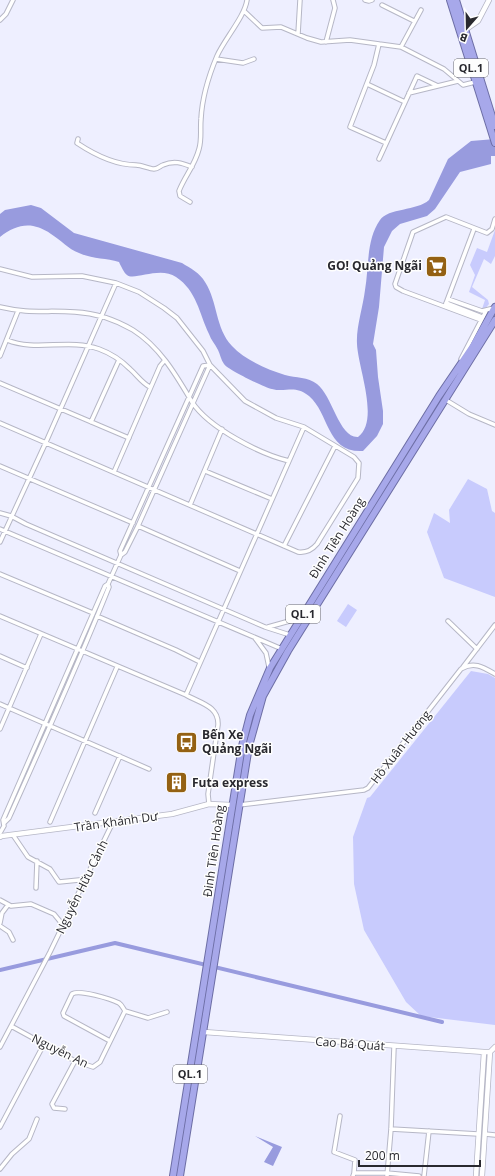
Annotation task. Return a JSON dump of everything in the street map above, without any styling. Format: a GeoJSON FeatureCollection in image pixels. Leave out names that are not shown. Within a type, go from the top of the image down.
{"type":"FeatureCollection","features":[{"type":"Feature","properties":{"kind":"highway","name":"QL.1"},"geometry":{"type":"LineString","coordinates":[[450,0],[495,126]]}},
{"type":"Feature","properties":{"kind":"highway","name":"QL.1"},"geometry":{"type":"LineString","coordinates":[[456,0],[475,82],[495,144]]}},
{"type":"Feature","properties":{"kind":"highway","name":"Đinh Tiên Hoàng"},"geometry":{"type":"LineString","coordinates":[[173,1176],[210,973],[232,805],[250,715],[268,672],[290,635],[495,307]]}},
{"type":"Feature","properties":{"kind":"highway","name":"Đinh Tiên Hoàng"},"geometry":{"type":"LineString","coordinates":[[212,959],[249,746],[263,696],[291,646],[495,320]]}},
{"type":"Feature","properties":{"kind":"highway"},"geometry":{"type":"LineString","coordinates":[[232,805],[239,805]]}},
{"type":"Feature","properties":{"kind":"highway","name":"Đinh Tiên Hoàng"},"geometry":{"type":"LineString","coordinates":[[180,1176],[204,1032],[210,973]]}},
{"type":"Feature","properties":{"kind":"highway"},"geometry":{"type":"LineString","coordinates":[[175,1167],[182,1168]]}},
{"type":"Feature","properties":{"kind":"street"},"geometry":{"type":"LineString","coordinates":[[0,20],[6,14],[13,0]]}},
{"type":"Feature","properties":{"kind":"street"},"geometry":{"type":"LineString","coordinates":[[190,202],[180,196],[179,191],[200,149],[202,113],[216,59],[237,20],[244,11],[247,0]]}},
{"type":"Feature","properties":{"kind":"street"},"geometry":{"type":"LineString","coordinates":[[298,34],[300,0]]}},
{"type":"Feature","properties":{"kind":"street"},"geometry":{"type":"LineString","coordinates":[[326,42],[337,3],[333,0]]}},
{"type":"Feature","properties":{"kind":"street"},"geometry":{"type":"LineString","coordinates":[[365,0],[369,2],[372,0]]}},
{"type":"Feature","properties":{"kind":"street"},"geometry":{"type":"LineString","coordinates":[[462,31],[478,21],[489,0]]}},
{"type":"Feature","properties":{"kind":"street"},"geometry":{"type":"LineString","coordinates":[[382,5],[414,21]]}},
{"type":"Feature","properties":{"kind":"street"},"geometry":{"type":"LineString","coordinates":[[401,47],[421,10]]}},
{"type":"Feature","properties":{"kind":"street"},"geometry":{"type":"LineString","coordinates":[[244,11],[262,28],[281,27],[307,38],[326,42],[350,40],[401,47],[439,66],[450,73],[458,81],[468,85],[475,82]]}},
{"type":"Feature","properties":{"kind":"street"},"geometry":{"type":"LineString","coordinates":[[379,44],[367,84],[350,127],[386,143]]}},
{"type":"Feature","properties":{"kind":"street"},"geometry":{"type":"LineString","coordinates":[[216,59],[243,63],[254,59]]}},
{"type":"Feature","properties":{"kind":"street"},"geometry":{"type":"LineString","coordinates":[[379,159],[417,76],[438,86]]}},
{"type":"Feature","properties":{"kind":"street"},"geometry":{"type":"LineString","coordinates":[[409,93],[458,81]]}},
{"type":"Feature","properties":{"kind":"street"},"geometry":{"type":"LineString","coordinates":[[367,84],[405,102]]}},
{"type":"Feature","properties":{"kind":"street"},"geometry":{"type":"LineString","coordinates":[[78,138],[77,143],[87,149],[109,160],[127,165],[136,165],[154,169],[165,164],[181,162],[192,167]]}},
{"type":"Feature","properties":{"kind":"street"},"geometry":{"type":"LineString","coordinates":[[495,219],[489,232],[474,229],[472,226],[446,217],[417,230],[411,236],[395,284],[403,291],[476,310],[486,311],[495,307]]}},
{"type":"Feature","properties":{"kind":"street"},"geometry":{"type":"LineString","coordinates":[[446,303],[474,229]]}},
{"type":"Feature","properties":{"kind":"street"},"geometry":{"type":"LineString","coordinates":[[0,269],[32,277],[82,276],[116,283],[152,299],[173,315],[192,335],[203,351],[210,365],[245,401],[276,418],[304,427],[354,457],[359,463],[358,478],[313,548],[303,552],[284,546],[0,423]]}},
{"type":"Feature","properties":{"kind":"street"},"geometry":{"type":"LineString","coordinates":[[0,542],[11,516],[30,479],[116,283]]}},
{"type":"Feature","properties":{"kind":"street"},"geometry":{"type":"LineString","coordinates":[[446,303],[482,318]]}},
{"type":"Feature","properties":{"kind":"street"},"geometry":{"type":"LineString","coordinates":[[0,307],[18,311],[42,313],[76,312],[118,322],[145,338],[165,360],[193,402],[222,429],[261,452],[289,461]]}},
{"type":"Feature","properties":{"kind":"street"},"geometry":{"type":"LineString","coordinates":[[0,356],[18,311]]}},
{"type":"Feature","properties":{"kind":"street"},"geometry":{"type":"LineString","coordinates":[[457,370],[464,352],[486,311]]}},
{"type":"Feature","properties":{"kind":"street"},"geometry":{"type":"LineString","coordinates":[[7,340],[14,343],[68,344],[88,346],[98,349],[119,360],[144,384],[150,387]]}},
{"type":"Feature","properties":{"kind":"street"},"geometry":{"type":"LineString","coordinates":[[91,422],[119,360]]}},
{"type":"Feature","properties":{"kind":"street"},"geometry":{"type":"LineString","coordinates":[[114,472],[150,387],[160,366],[165,360]]}},
{"type":"Feature","properties":{"kind":"street"},"geometry":{"type":"LineString","coordinates":[[0,835],[4,823],[3,820],[44,723],[105,586],[108,584],[118,564],[121,555],[120,551],[189,395],[203,366],[210,365]]}},
{"type":"Feature","properties":{"kind":"street"},"geometry":{"type":"LineString","coordinates":[[121,555],[125,552],[138,526],[210,365]]}},
{"type":"Feature","properties":{"kind":"street"},"geometry":{"type":"LineString","coordinates":[[0,383],[129,438]]}},
{"type":"Feature","properties":{"kind":"street"},"geometry":{"type":"LineString","coordinates":[[446,400],[469,414],[495,425]]}},
{"type":"Feature","properties":{"kind":"street"},"geometry":{"type":"LineString","coordinates":[[186,695],[304,427]]}},
{"type":"Feature","properties":{"kind":"street"},"geometry":{"type":"LineString","coordinates":[[190,505],[222,429]]}},
{"type":"Feature","properties":{"kind":"street"},"geometry":{"type":"LineString","coordinates":[[284,546],[335,446]]}},
{"type":"Feature","properties":{"kind":"street"},"geometry":{"type":"LineString","coordinates":[[0,466],[133,523]]}},
{"type":"Feature","properties":{"kind":"street"},"geometry":{"type":"LineString","coordinates":[[205,471],[272,499]]}},
{"type":"Feature","properties":{"kind":"street"},"geometry":{"type":"LineString","coordinates":[[0,513],[11,516],[26,524],[265,627],[290,635]]}},
{"type":"Feature","properties":{"kind":"street"},"geometry":{"type":"LineString","coordinates":[[138,526],[240,571]]}},
{"type":"Feature","properties":{"kind":"street"},"geometry":{"type":"LineString","coordinates":[[0,529],[282,649]]}},
{"type":"Feature","properties":{"kind":"street"},"geometry":{"type":"LineString","coordinates":[[0,574],[93,613]]}},
{"type":"Feature","properties":{"kind":"street"},"geometry":{"type":"LineString","coordinates":[[4,823],[9,818],[50,726],[109,587],[108,584]]}},
{"type":"Feature","properties":{"kind":"street"},"geometry":{"type":"LineString","coordinates":[[265,627],[272,627],[293,620],[308,606]]}},
{"type":"Feature","properties":{"kind":"street"},"geometry":{"type":"LineString","coordinates":[[0,616],[117,667],[186,695],[213,709],[217,714],[218,732],[208,794],[208,804]]}},
{"type":"Feature","properties":{"kind":"street"},"geometry":{"type":"LineString","coordinates":[[97,616],[200,662]]}},
{"type":"Feature","properties":{"kind":"street"},"geometry":{"type":"LineString","coordinates":[[448,621],[476,649]]}},
{"type":"Feature","properties":{"kind":"street","name":"Hồ Xuân Hương"},"geometry":{"type":"LineString","coordinates":[[239,805],[360,791],[368,788],[495,626]]}},
{"type":"Feature","properties":{"kind":"street"},"geometry":{"type":"LineString","coordinates":[[0,729],[41,634]]}},
{"type":"Feature","properties":{"kind":"street"},"geometry":{"type":"LineString","coordinates":[[252,636],[263,647],[266,653],[269,664],[268,672]]}},
{"type":"Feature","properties":{"kind":"street"},"geometry":{"type":"LineString","coordinates":[[0,656],[27,668]]}},
{"type":"Feature","properties":{"kind":"street"},"geometry":{"type":"LineString","coordinates":[[461,669],[466,666],[479,665],[495,674]]}},
{"type":"Feature","properties":{"kind":"street"},"geometry":{"type":"LineString","coordinates":[[50,822],[117,667]]}},
{"type":"Feature","properties":{"kind":"street"},"geometry":{"type":"LineString","coordinates":[[0,704],[149,769]]}},
{"type":"Feature","properties":{"kind":"street"},"geometry":{"type":"LineString","coordinates":[[95,812],[120,756]]}},
{"type":"Feature","properties":{"kind":"street","name":"Trần Khánh Dư"},"geometry":{"type":"LineString","coordinates":[[0,835],[13,835],[172,814],[208,804],[232,805]]}},
{"type":"Feature","properties":{"kind":"street","name":"Nguyễn Hữu Cảnh"},"geometry":{"type":"LineString","coordinates":[[11,1026],[50,952],[113,822]]}},
{"type":"Feature","properties":{"kind":"street"},"geometry":{"type":"LineString","coordinates":[[13,835],[28,857],[50,869],[59,882],[79,880],[84,883]]}},
{"type":"Feature","properties":{"kind":"street"},"geometry":{"type":"LineString","coordinates":[[36,888],[37,861]]}},
{"type":"Feature","properties":{"kind":"street"},"geometry":{"type":"LineString","coordinates":[[0,900],[8,905],[31,904],[54,914],[63,925]]}},
{"type":"Feature","properties":{"kind":"street"},"geometry":{"type":"LineString","coordinates":[[8,905],[2,912],[0,925],[10,932],[13,940]]}},
{"type":"Feature","properties":{"kind":"street"},"geometry":{"type":"LineString","coordinates":[[110,1041],[64,1016],[70,997],[74,992],[79,991],[117,1002],[125,1011],[148,1018],[167,1012]]}},
{"type":"Feature","properties":{"kind":"street","name":"Nguyễn An"},"geometry":{"type":"LineString","coordinates":[[11,1026],[75,1061],[92,1067],[97,1066],[125,1011]]}},
{"type":"Feature","properties":{"kind":"street"},"geometry":{"type":"LineString","coordinates":[[0,1047],[11,1026]]}},
{"type":"Feature","properties":{"kind":"street","name":"Cao Bá Quát"},"geometry":{"type":"LineString","coordinates":[[204,1032],[394,1047],[490,1052]]}},
{"type":"Feature","properties":{"kind":"street"},"geometry":{"type":"LineString","coordinates":[[0,1127],[44,1044]]}},
{"type":"Feature","properties":{"kind":"street"},"geometry":{"type":"LineString","coordinates":[[387,1174],[391,1129],[394,1047]]}},
{"type":"Feature","properties":{"kind":"street"},"geometry":{"type":"LineString","coordinates":[[482,1176],[490,1052],[495,1047]]}},
{"type":"Feature","properties":{"kind":"street"},"geometry":{"type":"LineString","coordinates":[[476,1176],[484,1052]]}},
{"type":"Feature","properties":{"kind":"street"},"geometry":{"type":"LineString","coordinates":[[65,1109],[54,1108],[52,1104],[75,1061]]}},
{"type":"Feature","properties":{"kind":"street"},"geometry":{"type":"LineString","coordinates":[[481,1093],[487,1094]]}},
{"type":"Feature","properties":{"kind":"street"},"geometry":{"type":"LineString","coordinates":[[340,1116],[334,1152],[355,1160],[354,1174],[419,1176]]}},
{"type":"Feature","properties":{"kind":"street"},"geometry":{"type":"LineString","coordinates":[[0,1169],[12,1154],[29,1139],[36,1119]]}},
{"type":"Feature","properties":{"kind":"street"},"geometry":{"type":"LineString","coordinates":[[391,1129],[495,1135]]}},
{"type":"Feature","properties":{"kind":"street"},"geometry":{"type":"LineString","coordinates":[[424,1176],[429,1131]]}},
{"type":"Feature","properties":{"kind":"shaded area"},"geometry":{"type":"Polygon","coordinates":[[[495,139],[495,156],[491,156],[491,164],[460,172],[435,209],[427,216],[400,224],[392,231],[384,247],[379,307],[373,344],[376,350],[383,411],[383,424],[377,436],[363,451],[351,450],[342,446],[335,439],[316,404],[304,392],[299,390],[277,390],[268,388],[227,367],[210,336],[197,303],[189,289],[176,277],[163,273],[135,276],[127,275],[119,262],[79,253],[51,234],[37,227],[19,227],[12,229],[0,237],[0,214],[5,210],[31,205],[41,208],[74,233],[182,263],[198,273],[205,282],[212,298],[222,331],[226,339],[237,351],[250,360],[271,370],[285,375],[310,380],[317,384],[327,397],[346,431],[351,435],[358,437],[364,429],[368,407],[358,354],[357,337],[372,236],[380,220],[384,216],[389,213],[424,204],[429,200],[448,159],[471,141],[495,139]]]}},
{"type":"Feature","properties":{"kind":"shaded area"},"geometry":{"type":"Polygon","coordinates":[[[495,230],[495,256],[491,264],[484,259],[472,287],[488,300],[489,304],[484,310],[482,309],[485,300],[469,292],[475,275],[470,265],[477,248],[487,252],[495,230]]]}},
{"type":"Feature","properties":{"kind":"shaded area"},"geometry":{"type":"Polygon","coordinates":[[[468,479],[487,489],[492,511],[495,513],[495,597],[444,578],[427,532],[434,513],[450,523],[449,510],[468,479]]]}},
{"type":"Feature","properties":{"kind":"shaded area"},"geometry":{"type":"Polygon","coordinates":[[[348,604],[357,610],[346,627],[337,621],[348,604]]]}},
{"type":"Feature","properties":{"kind":"shaded area"},"geometry":{"type":"Polygon","coordinates":[[[471,671],[488,674],[495,678],[495,1025],[421,1016],[406,1002],[364,930],[354,884],[353,837],[367,798],[370,797],[471,671]]]}},
{"type":"Feature","properties":{"kind":"shaded area"},"geometry":{"type":"Polygon","coordinates":[[[255,1136],[282,1147],[273,1166],[264,1162],[273,1147],[255,1136]]]}},
{"type":"Feature","properties":{"kind":"waterway"},"geometry":{"type":"LineString","coordinates":[[0,970],[115,943],[442,1022]]}},
{"type":"Feature","properties":{"kind":"place","name":"GO! Quảng Ngãi"},"geometry":{"type":"Point","coordinates":[437,266]}},
{"type":"Feature","properties":{"kind":"place","name":"Bến Xe Quảng Ngãi"},"geometry":{"type":"Point","coordinates":[187,742]}},
{"type":"Feature","properties":{"kind":"place","name":"Futa express"},"geometry":{"type":"Point","coordinates":[176,783]}}]}
